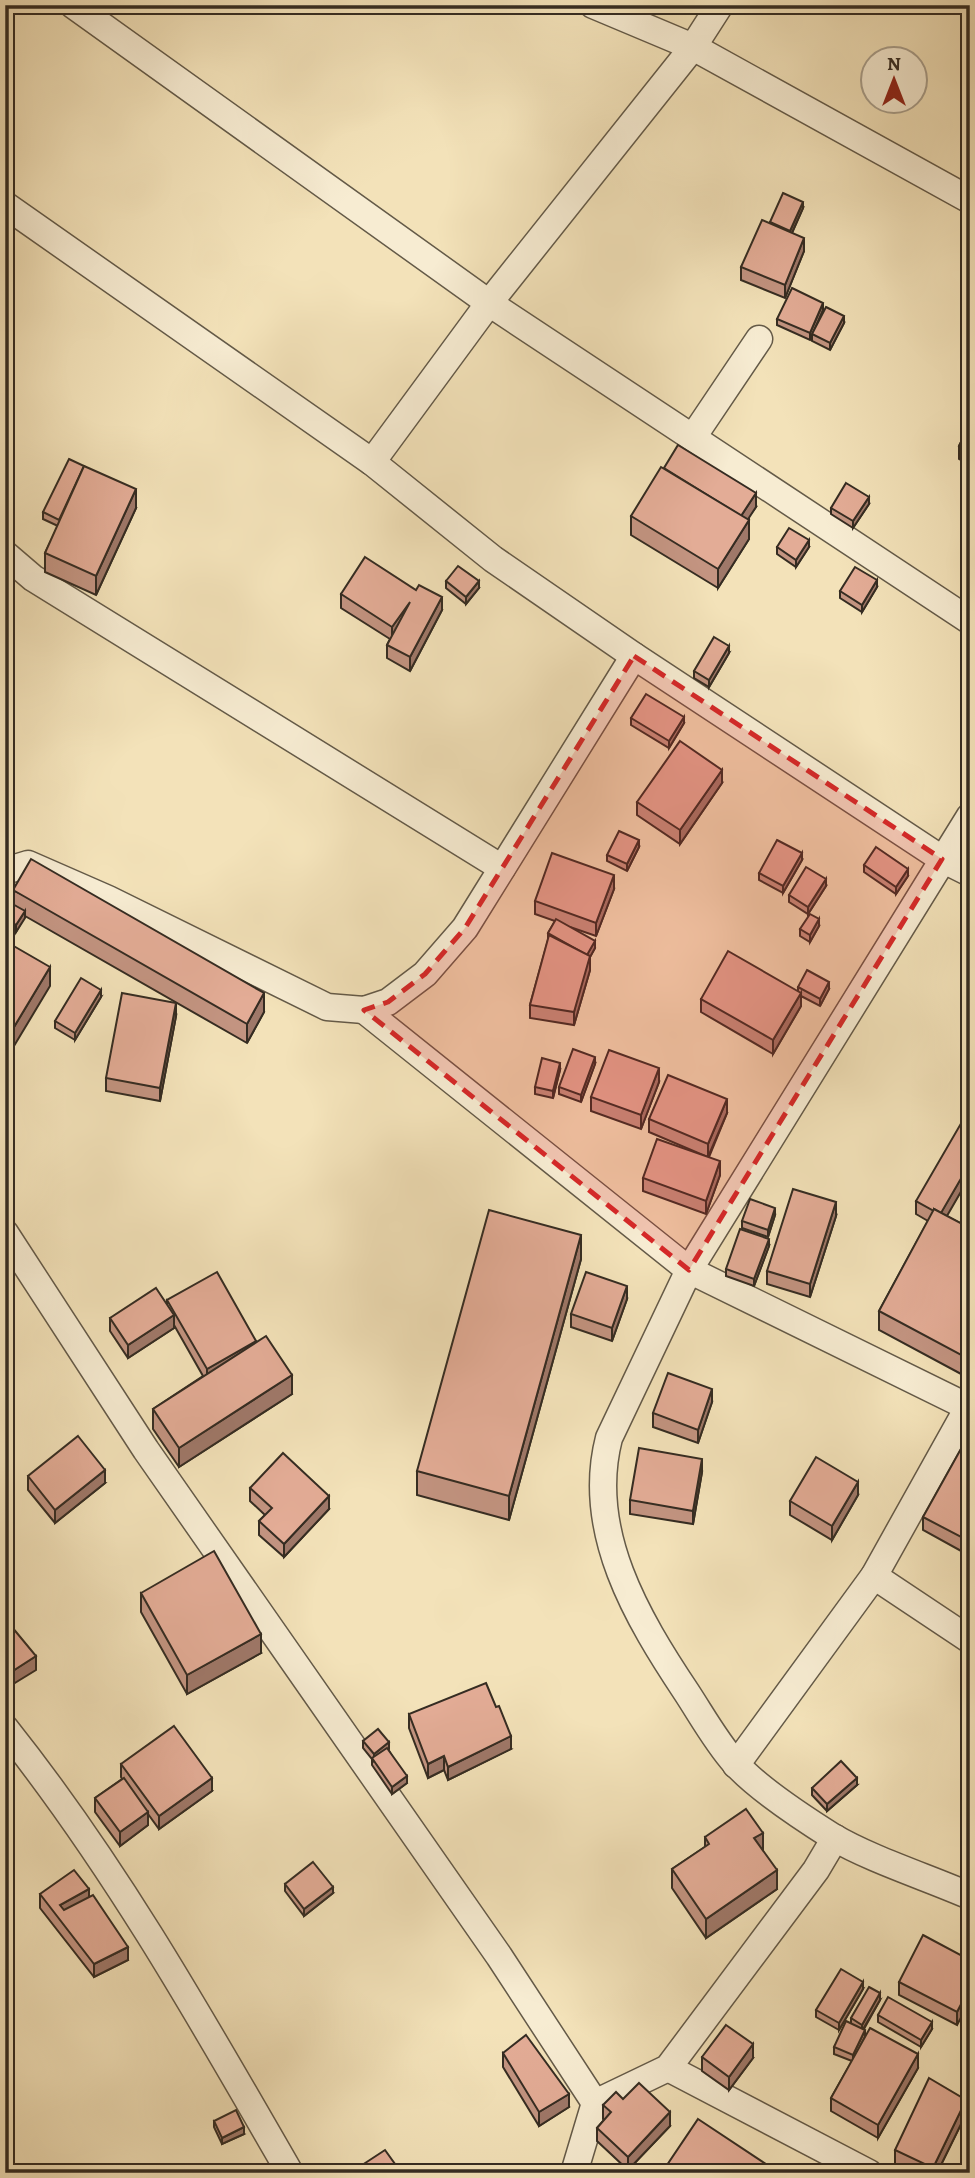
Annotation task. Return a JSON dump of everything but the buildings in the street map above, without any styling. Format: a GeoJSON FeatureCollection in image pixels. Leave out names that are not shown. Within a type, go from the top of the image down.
{"type":"FeatureCollection","features":[{"type":"Feature","properties":{"kind":"street"},"geometry":{"type":"LineString","coordinates":[[74,5],[489,303],[970,621]]}},
{"type":"Feature","properties":{"kind":"street"},"geometry":{"type":"LineString","coordinates":[[593,5],[693,47],[970,200]]}},
{"type":"Feature","properties":{"kind":"street"},"geometry":{"type":"LineString","coordinates":[[372,462],[489,303],[693,47],[720,5]]}},
{"type":"Feature","properties":{"kind":"street"},"geometry":{"type":"LineString","coordinates":[[5,205],[372,462],[493,559],[634,656],[942,859],[970,873]]}},
{"type":"Feature","properties":{"kind":"street"},"geometry":{"type":"LineString","coordinates":[[693,437],[759,338]]}},
{"type":"Feature","properties":{"kind":"street"},"geometry":{"type":"LineString","coordinates":[[5,554],[33,578],[502,868]]}},
{"type":"Feature","properties":{"kind":"street"},"geometry":{"type":"LineString","coordinates":[[5,871],[27,864],[108,899],[327,1007],[364,1010],[388,1002],[425,974],[465,928],[634,656]]}},
{"type":"Feature","properties":{"kind":"street"},"geometry":{"type":"LineString","coordinates":[[970,816],[689,1270],[609,1438],[603,1462],[603,1493],[616,1564],[628,1594],[663,1656],[736,1765],[835,1838],[970,1896]]}},
{"type":"Feature","properties":{"kind":"street"},"geometry":{"type":"LineString","coordinates":[[364,1010],[689,1270],[969,1406],[874,1576],[736,1765]]}},
{"type":"Feature","properties":{"kind":"street"},"geometry":{"type":"LineString","coordinates":[[5,1233],[146,1450],[499,1956],[596,2103]]}},
{"type":"Feature","properties":{"kind":"street"},"geometry":{"type":"LineString","coordinates":[[874,1576],[970,1640]]}},
{"type":"Feature","properties":{"kind":"street"},"geometry":{"type":"LineString","coordinates":[[5,1728],[46,1779],[142,1922],[290,2173]]}},
{"type":"Feature","properties":{"kind":"street"},"geometry":{"type":"LineString","coordinates":[[574,2173],[596,2103],[668,2068],[816,1870],[835,1838]]}},
{"type":"Feature","properties":{"kind":"street"},"geometry":{"type":"LineString","coordinates":[[668,2068],[869,2173]]}},
{"type":"Feature","properties":{"kind":"highlighted area"},"geometry":{"type":"Polygon","coordinates":[[[634,656],[942,859],[689,1270],[364,1010],[388,1002],[425,974],[465,928],[634,656]]]}}]}
